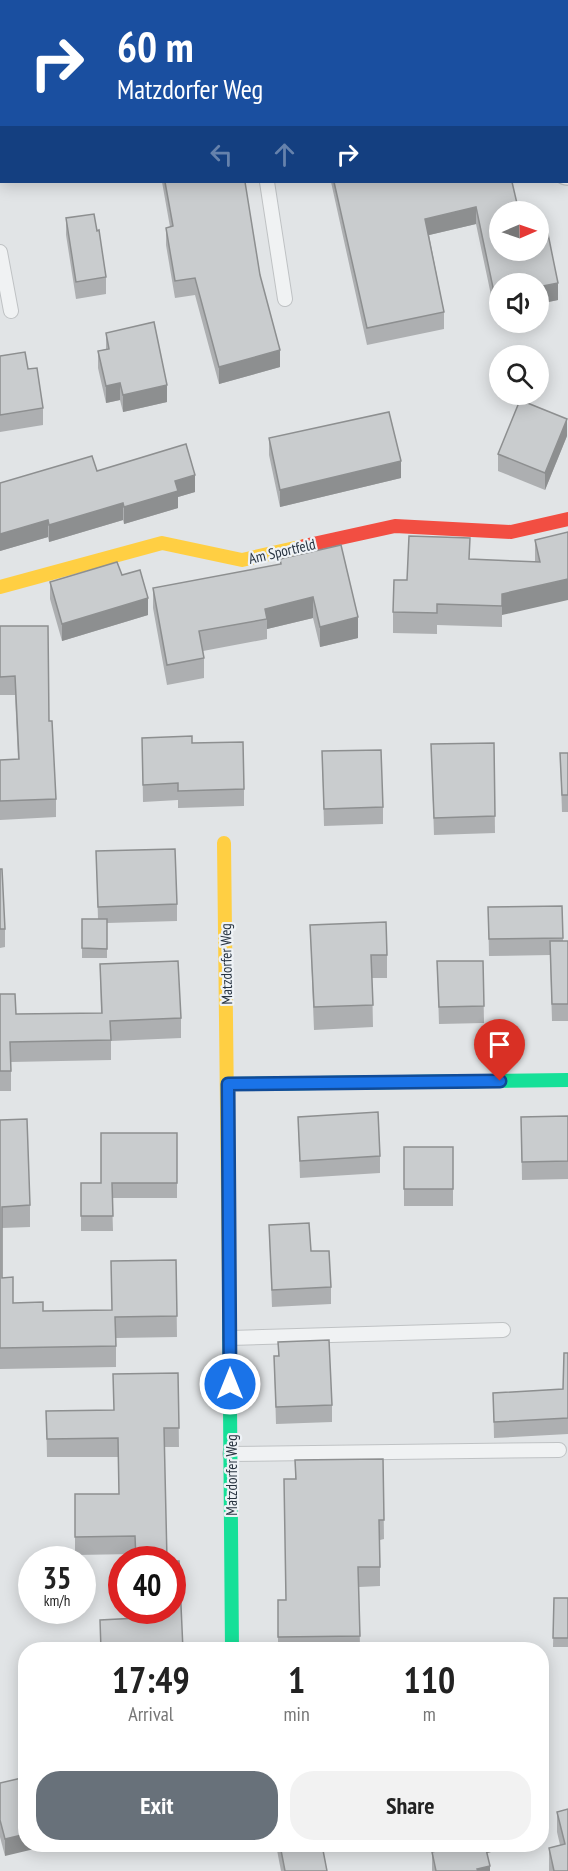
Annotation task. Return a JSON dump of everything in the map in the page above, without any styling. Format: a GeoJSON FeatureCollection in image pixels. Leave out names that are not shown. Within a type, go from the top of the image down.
{"type":"FeatureCollection","features":[{"type":"Feature","properties":{"kind":"street","name":"Am Sportfeld"},"geometry":{"type":"LineString","coordinates":[[0,586],[162,543],[242,560],[395,526],[512,532],[568,519]]}},
{"type":"Feature","properties":{"kind":"street","name":"Matzdorfer Weg"},"geometry":{"type":"LineString","coordinates":[[224,843],[232,1642]]}},
{"type":"Feature","properties":{"kind":"street"},"geometry":{"type":"LineString","coordinates":[[228,1084],[568,1080]]}},
{"type":"Feature","properties":{"kind":"lane"},"geometry":{"type":"LineString","coordinates":[[267,183],[285,299]]}},
{"type":"Feature","properties":{"kind":"lane"},"geometry":{"type":"LineString","coordinates":[[0,252],[10,311]]}},
{"type":"Feature","properties":{"kind":"lane"},"geometry":{"type":"LineString","coordinates":[[230,1338],[504,1330]]}},
{"type":"Feature","properties":{"kind":"lane"},"geometry":{"type":"LineString","coordinates":[[230,1455],[559,1450]]}},
{"type":"Feature","properties":{"kind":"building"},"geometry":{"type":"Polygon","coordinates":[[[165,183],[245,183],[260,275],[280,350],[219,367],[195,278],[175,281],[166,228],[173,226],[165,183]]]}},
{"type":"Feature","properties":{"kind":"building"},"geometry":{"type":"Polygon","coordinates":[[[334,183],[512,183],[516,201],[489,201],[489,261],[549,261],[549,239],[558,283],[549,285],[549,273],[490,273],[476,207],[425,219],[444,312],[367,328],[334,183]]]}},
{"type":"Feature","properties":{"kind":"building"},"geometry":{"type":"Polygon","coordinates":[[[94,214],[97,231],[99,230],[106,277],[76,282],[66,218],[94,214]]]}},
{"type":"Feature","properties":{"kind":"building"},"geometry":{"type":"Polygon","coordinates":[[[154,322],[167,385],[123,395],[120,383],[106,386],[98,351],[109,349],[106,333],[154,322]]]}},
{"type":"Feature","properties":{"kind":"building"},"geometry":{"type":"Polygon","coordinates":[[[25,352],[28,369],[37,368],[43,408],[0,415],[0,356],[25,352]]]}},
{"type":"Feature","properties":{"kind":"building"},"geometry":{"type":"Polygon","coordinates":[[[518,405],[532,405],[567,419],[545,473],[498,454],[518,405]]]}},
{"type":"Feature","properties":{"kind":"building"},"geometry":{"type":"Polygon","coordinates":[[[389,412],[401,461],[280,490],[269,438],[389,412]]]}},
{"type":"Feature","properties":{"kind":"building"},"geometry":{"type":"Polygon","coordinates":[[[186,444],[195,475],[175,481],[178,491],[124,507],[123,503],[49,525],[48,520],[0,534],[0,483],[92,456],[97,471],[186,444]]]}},
{"type":"Feature","properties":{"kind":"building"},"geometry":{"type":"Polygon","coordinates":[[[568,532],[568,579],[502,594],[502,606],[437,604],[437,613],[393,612],[394,580],[407,580],[409,536],[470,538],[469,559],[540,562],[535,540],[568,532]]]}},
{"type":"Feature","properties":{"kind":"building"},"geometry":{"type":"Polygon","coordinates":[[[341,545],[358,617],[320,627],[313,597],[265,609],[267,619],[199,631],[204,658],[167,665],[153,588],[281,564],[280,559],[341,545]]]}},
{"type":"Feature","properties":{"kind":"building"},"geometry":{"type":"Polygon","coordinates":[[[117,562],[122,575],[140,570],[148,598],[62,624],[50,582],[117,562]]]}},
{"type":"Feature","properties":{"kind":"building"},"geometry":{"type":"Polygon","coordinates":[[[0,626],[48,626],[49,721],[52,721],[56,799],[0,801],[0,760],[19,759],[15,676],[0,677],[0,626]]]}},
{"type":"Feature","properties":{"kind":"building"},"geometry":{"type":"Polygon","coordinates":[[[192,736],[192,743],[243,742],[244,789],[178,791],[178,783],[143,785],[142,738],[192,736]]]}},
{"type":"Feature","properties":{"kind":"building"},"geometry":{"type":"Polygon","coordinates":[[[494,743],[495,816],[434,818],[431,744],[494,743]]]}},
{"type":"Feature","properties":{"kind":"building"},"geometry":{"type":"Polygon","coordinates":[[[381,750],[383,807],[324,809],[322,751],[381,750]]]}},
{"type":"Feature","properties":{"kind":"building"},"geometry":{"type":"Polygon","coordinates":[[[560,753],[568,753],[568,795],[562,795],[560,753]]]}},
{"type":"Feature","properties":{"kind":"building"},"geometry":{"type":"Polygon","coordinates":[[[175,849],[177,904],[98,907],[96,851],[175,849]]]}},
{"type":"Feature","properties":{"kind":"building"},"geometry":{"type":"Polygon","coordinates":[[[0,869],[2,869],[5,929],[0,929],[0,869]]]}},
{"type":"Feature","properties":{"kind":"building"},"geometry":{"type":"Polygon","coordinates":[[[562,906],[563,938],[489,939],[488,907],[562,906]]]}},
{"type":"Feature","properties":{"kind":"building"},"geometry":{"type":"Polygon","coordinates":[[[82,919],[107,919],[107,949],[82,948],[82,919]]]}},
{"type":"Feature","properties":{"kind":"building"},"geometry":{"type":"Polygon","coordinates":[[[386,922],[387,955],[371,955],[373,1005],[314,1007],[310,925],[386,922]]]}},
{"type":"Feature","properties":{"kind":"building"},"geometry":{"type":"Polygon","coordinates":[[[550,941],[568,941],[568,1004],[552,1004],[550,941]]]}},
{"type":"Feature","properties":{"kind":"building"},"geometry":{"type":"Polygon","coordinates":[[[178,961],[181,1018],[110,1021],[111,1040],[10,1042],[11,1071],[0,1071],[0,994],[15,994],[16,1014],[102,1013],[100,964],[178,961]]]}},
{"type":"Feature","properties":{"kind":"building"},"geometry":{"type":"Polygon","coordinates":[[[437,961],[483,961],[484,1006],[439,1007],[437,961]]]}},
{"type":"Feature","properties":{"kind":"building"},"geometry":{"type":"Polygon","coordinates":[[[378,1112],[380,1156],[300,1161],[298,1117],[378,1112]]]}},
{"type":"Feature","properties":{"kind":"building"},"geometry":{"type":"Polygon","coordinates":[[[568,1116],[568,1161],[522,1162],[521,1117],[568,1116]]]}},
{"type":"Feature","properties":{"kind":"building"},"geometry":{"type":"Polygon","coordinates":[[[27,1119],[30,1205],[2,1207],[2,1278],[13,1277],[13,1303],[43,1302],[43,1311],[112,1310],[111,1261],[176,1260],[177,1316],[115,1317],[116,1346],[0,1348],[0,1120],[27,1119]]]}},
{"type":"Feature","properties":{"kind":"building"},"geometry":{"type":"Polygon","coordinates":[[[101,1133],[177,1133],[177,1183],[112,1183],[113,1216],[81,1216],[81,1183],[101,1183],[101,1133]]]}},
{"type":"Feature","properties":{"kind":"building"},"geometry":{"type":"Polygon","coordinates":[[[404,1147],[453,1147],[453,1189],[404,1189],[404,1147]]]}},
{"type":"Feature","properties":{"kind":"building"},"geometry":{"type":"Polygon","coordinates":[[[309,1223],[311,1251],[329,1251],[331,1287],[272,1290],[269,1225],[309,1223]]]}},
{"type":"Feature","properties":{"kind":"building"},"geometry":{"type":"Polygon","coordinates":[[[329,1340],[332,1405],[276,1407],[274,1356],[279,1356],[278,1342],[329,1340]]]}},
{"type":"Feature","properties":{"kind":"building"},"geometry":{"type":"Polygon","coordinates":[[[564,1353],[568,1353],[568,1418],[494,1422],[493,1393],[563,1389],[564,1353]]]}},
{"type":"Feature","properties":{"kind":"building"},"geometry":{"type":"Polygon","coordinates":[[[178,1373],[179,1428],[164,1428],[167,1546],[135,1546],[135,1536],[75,1537],[75,1494],[119,1494],[118,1438],[47,1439],[46,1411],[114,1410],[113,1374],[178,1373]]]}},
{"type":"Feature","properties":{"kind":"building"},"geometry":{"type":"Polygon","coordinates":[[[383,1459],[384,1520],[379,1520],[380,1567],[358,1567],[360,1636],[278,1637],[278,1600],[286,1600],[284,1479],[296,1479],[295,1460],[383,1459]]]}},
{"type":"Feature","properties":{"kind":"building"},"geometry":{"type":"Polygon","coordinates":[[[554,1598],[568,1598],[568,1638],[553,1638],[554,1598]]]}},
{"type":"Feature","properties":{"kind":"building"},"geometry":{"type":"Polygon","coordinates":[[[100,1620],[108,1620],[108,1624],[182,1624],[183,1642],[101,1642],[100,1620]]]}},
{"type":"Feature","properties":{"kind":"building"},"geometry":{"type":"Polygon","coordinates":[[[18,1779],[18,1836],[5,1839],[0,1820],[0,1783],[18,1779]]]}},
{"type":"Feature","properties":{"kind":"building"},"geometry":{"type":"Polygon","coordinates":[[[568,1809],[568,1871],[554,1871],[549,1848],[565,1844],[557,1812],[568,1809]]]}},
{"type":"Feature","properties":{"kind":"building"},"geometry":{"type":"Polygon","coordinates":[[[281,1852],[323,1852],[327,1871],[285,1871],[281,1852]]]}},
{"type":"Feature","properties":{"kind":"building"},"geometry":{"type":"Polygon","coordinates":[[[432,1852],[487,1852],[490,1866],[477,1869],[478,1871],[436,1871],[432,1852]]]}},
{"type":"Feature","properties":{"kind":"traffic: fast"},"geometry":{"type":"LineString","coordinates":[[228,1084],[568,1080]]}},
{"type":"Feature","properties":{"kind":"traffic: fast"},"geometry":{"type":"LineString","coordinates":[[229,1285],[232,1642]]}},
{"type":"Feature","properties":{"kind":"traffic: slow"},"geometry":{"type":"LineString","coordinates":[[0,587],[162,543],[242,560],[304,546]]}},
{"type":"Feature","properties":{"kind":"traffic: slow"},"geometry":{"type":"LineString","coordinates":[[224,843],[229,1285]]}},
{"type":"Feature","properties":{"kind":"traffic: jam"},"geometry":{"type":"LineString","coordinates":[[304,546],[395,526],[511,532],[568,519]]}},
{"type":"Feature","properties":{"kind":"route"},"geometry":{"type":"LineString","coordinates":[[230,1384],[228,1084],[500,1081]]}}]}
